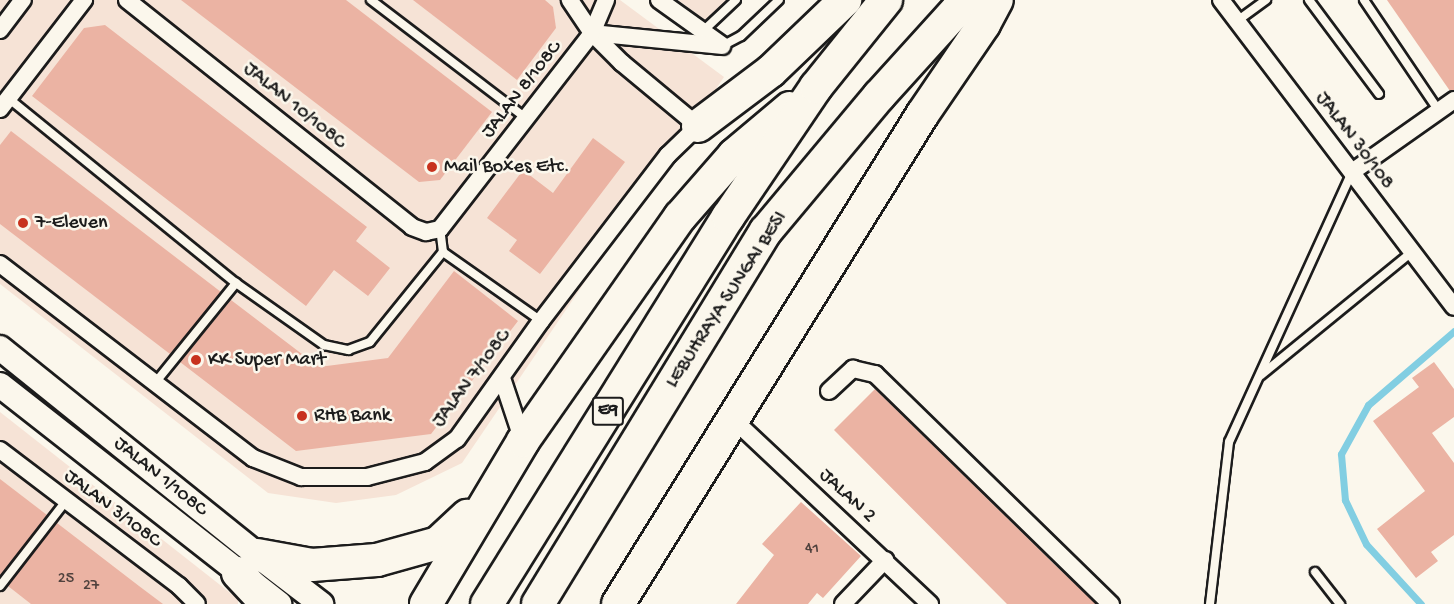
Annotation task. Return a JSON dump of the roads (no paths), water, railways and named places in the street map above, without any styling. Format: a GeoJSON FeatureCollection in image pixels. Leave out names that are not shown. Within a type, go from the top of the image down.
{"type":"FeatureCollection","features":[{"type":"Feature","properties":{"kind":"highway"},"geometry":{"type":"LineString","coordinates":[[698,126],[771,71],[845,0]]}},
{"type":"Feature","properties":{"kind":"highway","name":"LEBUHRAYA SUNGAI BESI"},"geometry":{"type":"LineString","coordinates":[[487,604],[728,217],[816,87],[886,0]]}},
{"type":"Feature","properties":{"kind":"highway","name":"LEBUHRAYA SUNGAI BESI"},"geometry":{"type":"LineString","coordinates":[[538,604],[766,231],[879,96],[958,9],[978,0]]}},
{"type":"Feature","properties":{"kind":"highway"},"geometry":{"type":"LineString","coordinates":[[618,604],[922,115],[984,24],[997,0]]}},
{"type":"Feature","properties":{"kind":"highway"},"geometry":{"type":"LineString","coordinates":[[426,604],[523,441],[680,218],[734,155],[816,87]]}},
{"type":"Feature","properties":{"kind":"highway"},"geometry":{"type":"LineString","coordinates":[[263,604],[247,564],[312,565],[377,560],[438,543],[492,493]]}},
{"type":"Feature","properties":{"kind":"street"},"geometry":{"type":"LineString","coordinates":[[0,30],[23,0]]}},
{"type":"Feature","properties":{"kind":"street"},"geometry":{"type":"LineString","coordinates":[[4,103],[84,0]]}},
{"type":"Feature","properties":{"kind":"street","name":"JALAN 10/108C"},"geometry":{"type":"LineString","coordinates":[[126,0],[412,227],[426,232],[440,229]]}},
{"type":"Feature","properties":{"kind":"street"},"geometry":{"type":"LineString","coordinates":[[570,0],[592,33],[622,63],[698,126]]}},
{"type":"Feature","properties":{"kind":"street","name":"JALAN 8/108C"},"geometry":{"type":"LineString","coordinates":[[440,229],[592,33],[606,0]]}},
{"type":"Feature","properties":{"kind":"street"},"geometry":{"type":"LineString","coordinates":[[659,0],[722,46]]}},
{"type":"Feature","properties":{"kind":"street","name":"JALAN 30/108"},"geometry":{"type":"LineString","coordinates":[[1221,0],[1412,252],[1449,294]]}},
{"type":"Feature","properties":{"kind":"street"},"geometry":{"type":"LineString","coordinates":[[592,33],[722,46]]}},
{"type":"Feature","properties":{"kind":"street"},"geometry":{"type":"LineString","coordinates":[[1352,172],[1454,100]]}},
{"type":"Feature","properties":{"kind":"street","name":"JALAN 7/108C"},"geometry":{"type":"LineString","coordinates":[[0,264],[253,458],[301,477],[367,477],[425,462],[457,439],[541,321],[668,155],[698,126]]}},
{"type":"Feature","properties":{"kind":"street","name":"JALAN 1/108C"},"geometry":{"type":"LineString","coordinates":[[0,348],[247,564],[279,604]]}},
{"type":"Feature","properties":{"kind":"street"},"geometry":{"type":"LineString","coordinates":[[829,391],[853,369],[875,374],[1111,604]]}},
{"type":"Feature","properties":{"kind":"street"},"geometry":{"type":"LineString","coordinates":[[502,378],[523,441]]}},
{"type":"Feature","properties":{"kind":"street","name":"JALAN 1/108C"},"geometry":{"type":"LineString","coordinates":[[0,384],[247,564],[321,604]]}},
{"type":"Feature","properties":{"kind":"street","name":"JALAN 2"},"geometry":{"type":"LineString","coordinates":[[734,420],[930,604]]}},
{"type":"Feature","properties":{"kind":"street","name":"JALAN 3/108C"},"geometry":{"type":"LineString","coordinates":[[0,450],[179,586],[197,604]]}},
{"type":"Feature","properties":{"kind":"street"},"geometry":{"type":"LineString","coordinates":[[843,604],[885,560]]}},
{"type":"Feature","properties":{"kind":"lane"},"geometry":{"type":"LineString","coordinates":[[371,0],[526,118]]}},
{"type":"Feature","properties":{"kind":"lane"},"geometry":{"type":"LineString","coordinates":[[703,31],[736,0]]}},
{"type":"Feature","properties":{"kind":"lane"},"geometry":{"type":"LineString","coordinates":[[722,46],[741,36],[779,0]]}},
{"type":"Feature","properties":{"kind":"lane"},"geometry":{"type":"LineString","coordinates":[[1237,21],[1266,0]]}},
{"type":"Feature","properties":{"kind":"lane"},"geometry":{"type":"LineString","coordinates":[[1309,0],[1379,94]]}},
{"type":"Feature","properties":{"kind":"lane"},"geometry":{"type":"LineString","coordinates":[[1364,0],[1439,111]]}},
{"type":"Feature","properties":{"kind":"lane"},"geometry":{"type":"LineString","coordinates":[[4,103],[236,284],[324,345],[348,350],[370,342],[443,252],[440,229]]}},
{"type":"Feature","properties":{"kind":"lane"},"geometry":{"type":"LineString","coordinates":[[1210,604],[1229,442],[1352,172]]}},
{"type":"Feature","properties":{"kind":"lane"},"geometry":{"type":"LineString","coordinates":[[443,252],[541,321]]}},
{"type":"Feature","properties":{"kind":"lane"},"geometry":{"type":"LineString","coordinates":[[1258,378],[1412,252]]}},
{"type":"Feature","properties":{"kind":"lane"},"geometry":{"type":"LineString","coordinates":[[155,383],[236,284]]}},
{"type":"Feature","properties":{"kind":"lane"},"geometry":{"type":"LineString","coordinates":[[0,586],[66,501]]}},
{"type":"Feature","properties":{"kind":"lane"},"geometry":{"type":"LineString","coordinates":[[1315,572],[1340,604]]}},
{"type":"Feature","properties":{"kind":"waterway"},"geometry":{"type":"LineString","coordinates":[[1421,604],[1366,544],[1345,500],[1341,454],[1368,405],[1454,331]]}},
{"type":"Feature","properties":{"kind":"place","name":"Mail Boxes Etc."},"geometry":{"type":"Point","coordinates":[432,167]}},
{"type":"Feature","properties":{"kind":"place","name":"7-Eleven"},"geometry":{"type":"Point","coordinates":[23,223]}},
{"type":"Feature","properties":{"kind":"place","name":"KK Super Mart"},"geometry":{"type":"Point","coordinates":[196,360]}},
{"type":"Feature","properties":{"kind":"place","name":"RHB Bank"},"geometry":{"type":"Point","coordinates":[302,416]}}]}
